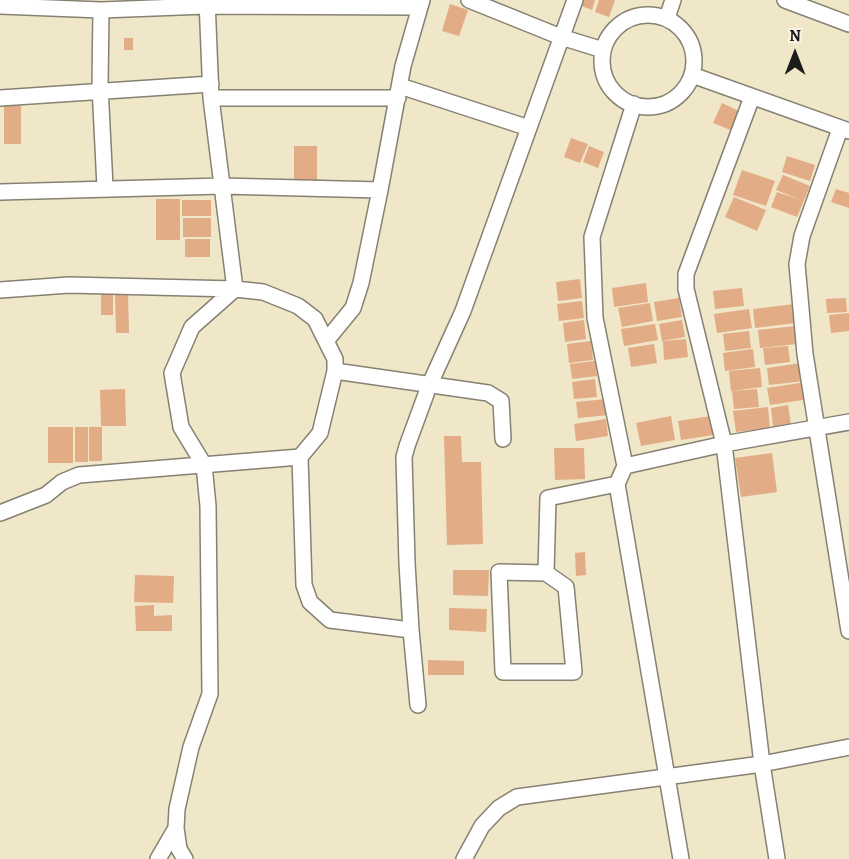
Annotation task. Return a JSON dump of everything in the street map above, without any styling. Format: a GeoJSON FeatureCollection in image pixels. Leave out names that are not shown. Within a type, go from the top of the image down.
{"type":"FeatureCollection","features":[{"type":"Feature","properties":{"kind":"street"},"geometry":{"type":"LineString","coordinates":[[469,0],[561,37],[603,50]]}},
{"type":"Feature","properties":{"kind":"street"},"geometry":{"type":"LineString","coordinates":[[418,705],[411,630],[404,457],[429,386],[463,311],[575,0]]}},
{"type":"Feature","properties":{"kind":"street"},"geometry":{"type":"LineString","coordinates":[[667,18],[673,0]]}},
{"type":"Feature","properties":{"kind":"street"},"geometry":{"type":"LineString","coordinates":[[784,0],[849,24]]}},
{"type":"Feature","properties":{"kind":"street"},"geometry":{"type":"LineString","coordinates":[[206,3],[211,91],[235,290]]}},
{"type":"Feature","properties":{"kind":"street"},"geometry":{"type":"LineString","coordinates":[[0,6],[101,10],[206,3],[421,3],[399,92],[361,283],[353,308],[326,341]]}},
{"type":"Feature","properties":{"kind":"street"},"geometry":{"type":"LineString","coordinates":[[101,10],[101,93],[105,187]]}},
{"type":"Feature","properties":{"kind":"street"},"geometry":{"type":"LineString","coordinates":[[654,15],[667,18],[678,25],[693,48],[692,75],[687,86],[667,103],[655,106],[634,104],[618,96],[610,86],[604,75],[603,50],[617,26],[628,19],[654,15]]}},
{"type":"Feature","properties":{"kind":"street"},"geometry":{"type":"LineString","coordinates":[[692,75],[845,130],[802,236],[797,264],[805,354],[849,631]]}},
{"type":"Feature","properties":{"kind":"street"},"geometry":{"type":"LineString","coordinates":[[0,98],[211,91],[399,92],[529,128]]}},
{"type":"Feature","properties":{"kind":"street"},"geometry":{"type":"LineString","coordinates":[[752,97],[686,274],[686,289],[724,444],[762,764],[777,859]]}},
{"type":"Feature","properties":{"kind":"street"},"geometry":{"type":"LineString","coordinates":[[634,104],[592,237],[595,318],[625,466],[617,484],[681,859]]}},
{"type":"Feature","properties":{"kind":"street"},"geometry":{"type":"LineString","coordinates":[[0,192],[105,187],[222,186],[380,190]]}},
{"type":"Feature","properties":{"kind":"street"},"geometry":{"type":"LineString","coordinates":[[0,290],[69,285],[263,292],[298,306],[315,319],[334,359],[335,371],[320,433],[300,458],[301,561],[304,585],[310,602],[330,620],[411,630]]}},
{"type":"Feature","properties":{"kind":"street"},"geometry":{"type":"LineString","coordinates":[[184,859],[179,849],[176,828],[177,808],[191,747],[210,694],[208,506],[204,465],[181,427],[172,373],[192,327],[235,290]]}},
{"type":"Feature","properties":{"kind":"street"},"geometry":{"type":"LineString","coordinates":[[335,371],[488,393],[501,401],[503,439]]}},
{"type":"Feature","properties":{"kind":"street"},"geometry":{"type":"LineString","coordinates":[[625,466],[724,444],[849,422]]}},
{"type":"Feature","properties":{"kind":"street"},"geometry":{"type":"LineString","coordinates":[[0,513],[46,495],[62,482],[79,475],[300,458]]}},
{"type":"Feature","properties":{"kind":"street"},"geometry":{"type":"LineString","coordinates":[[546,573],[548,498],[617,484]]}},
{"type":"Feature","properties":{"kind":"street"},"geometry":{"type":"LineString","coordinates":[[499,572],[546,573],[566,587],[574,672],[503,672],[499,572]]}},
{"type":"Feature","properties":{"kind":"street"},"geometry":{"type":"LineString","coordinates":[[464,859],[482,826],[499,808],[517,797],[762,764],[849,747]]}},
{"type":"Feature","properties":{"kind":"street"},"geometry":{"type":"LineString","coordinates":[[158,859],[176,828]]}},
{"type":"Feature","properties":{"kind":"building"},"geometry":{"type":"Polygon","coordinates":[[[578,0],[595,0],[592,10],[576,4],[578,0]]]}},
{"type":"Feature","properties":{"kind":"building"},"geometry":{"type":"Polygon","coordinates":[[[599,0],[615,0],[609,17],[595,12],[599,0]]]}},
{"type":"Feature","properties":{"kind":"building"},"geometry":{"type":"Polygon","coordinates":[[[450,4],[468,10],[459,36],[442,31],[450,4]]]}},
{"type":"Feature","properties":{"kind":"building"},"geometry":{"type":"Polygon","coordinates":[[[124,38],[133,38],[133,50],[124,50],[124,38]]]}},
{"type":"Feature","properties":{"kind":"building"},"geometry":{"type":"Polygon","coordinates":[[[722,103],[741,112],[733,131],[713,123],[722,103]]]}},
{"type":"Feature","properties":{"kind":"building"},"geometry":{"type":"Polygon","coordinates":[[[4,106],[21,106],[21,144],[4,144],[4,106]]]}},
{"type":"Feature","properties":{"kind":"building"},"geometry":{"type":"Polygon","coordinates":[[[571,138],[588,144],[580,163],[564,157],[571,138]]]}},
{"type":"Feature","properties":{"kind":"building"},"geometry":{"type":"Polygon","coordinates":[[[294,146],[317,146],[317,181],[294,181],[294,146]]]}},
{"type":"Feature","properties":{"kind":"building"},"geometry":{"type":"Polygon","coordinates":[[[589,146],[604,152],[598,168],[583,162],[589,146]]]}},
{"type":"Feature","properties":{"kind":"building"},"geometry":{"type":"Polygon","coordinates":[[[787,156],[815,165],[810,181],[782,172],[787,156]]]}},
{"type":"Feature","properties":{"kind":"building"},"geometry":{"type":"Polygon","coordinates":[[[742,170],[775,181],[766,206],[733,195],[742,170]]]}},
{"type":"Feature","properties":{"kind":"building"},"geometry":{"type":"Polygon","coordinates":[[[783,175],[810,186],[797,217],[771,207],[777,192],[801,200],[776,190],[783,175]]]}},
{"type":"Feature","properties":{"kind":"building"},"geometry":{"type":"Polygon","coordinates":[[[836,189],[849,193],[849,208],[831,202],[836,189]]]}},
{"type":"Feature","properties":{"kind":"building"},"geometry":{"type":"Polygon","coordinates":[[[734,197],[766,210],[757,231],[725,217],[734,197]]]}},
{"type":"Feature","properties":{"kind":"building"},"geometry":{"type":"Polygon","coordinates":[[[156,199],[180,199],[180,240],[156,240],[156,199]]]}},
{"type":"Feature","properties":{"kind":"building"},"geometry":{"type":"Polygon","coordinates":[[[182,200],[211,200],[211,216],[182,216],[182,200]]]}},
{"type":"Feature","properties":{"kind":"building"},"geometry":{"type":"Polygon","coordinates":[[[183,218],[211,218],[211,237],[183,237],[183,218]]]}},
{"type":"Feature","properties":{"kind":"building"},"geometry":{"type":"Polygon","coordinates":[[[185,239],[210,239],[210,257],[185,257],[185,239]]]}},
{"type":"Feature","properties":{"kind":"building"},"geometry":{"type":"Polygon","coordinates":[[[580,279],[582,298],[558,301],[556,282],[580,279]]]}},
{"type":"Feature","properties":{"kind":"building"},"geometry":{"type":"Polygon","coordinates":[[[646,283],[648,302],[614,307],[612,288],[646,283]]]}},
{"type":"Feature","properties":{"kind":"building"},"geometry":{"type":"Polygon","coordinates":[[[742,288],[744,306],[715,309],[713,291],[742,288]]]}},
{"type":"Feature","properties":{"kind":"building"},"geometry":{"type":"Polygon","coordinates":[[[101,292],[113,292],[113,315],[101,315],[101,292]]]}},
{"type":"Feature","properties":{"kind":"building"},"geometry":{"type":"Polygon","coordinates":[[[115,293],[128,293],[129,333],[116,333],[115,293]]]}},
{"type":"Feature","properties":{"kind":"building"},"geometry":{"type":"Polygon","coordinates":[[[679,298],[682,317],[657,321],[654,302],[679,298]]]}},
{"type":"Feature","properties":{"kind":"building"},"geometry":{"type":"Polygon","coordinates":[[[846,298],[847,312],[827,313],[826,299],[846,298]]]}},
{"type":"Feature","properties":{"kind":"building"},"geometry":{"type":"Polygon","coordinates":[[[582,301],[584,318],[559,321],[557,304],[582,301]]]}},
{"type":"Feature","properties":{"kind":"building"},"geometry":{"type":"Polygon","coordinates":[[[650,303],[653,321],[622,327],[618,308],[650,303]]]}},
{"type":"Feature","properties":{"kind":"building"},"geometry":{"type":"Polygon","coordinates":[[[795,304],[796,323],[755,328],[753,309],[795,304]]]}},
{"type":"Feature","properties":{"kind":"building"},"geometry":{"type":"Polygon","coordinates":[[[749,309],[752,328],[717,333],[714,314],[749,309]]]}},
{"type":"Feature","properties":{"kind":"building"},"geometry":{"type":"Polygon","coordinates":[[[849,313],[849,331],[831,333],[829,315],[849,313]]]}},
{"type":"Feature","properties":{"kind":"building"},"geometry":{"type":"Polygon","coordinates":[[[584,320],[586,339],[565,342],[563,323],[584,320]]]}},
{"type":"Feature","properties":{"kind":"building"},"geometry":{"type":"Polygon","coordinates":[[[682,320],[685,337],[662,341],[659,324],[682,320]]]}},
{"type":"Feature","properties":{"kind":"building"},"geometry":{"type":"Polygon","coordinates":[[[655,324],[658,340],[624,346],[621,329],[655,324]]]}},
{"type":"Feature","properties":{"kind":"building"},"geometry":{"type":"Polygon","coordinates":[[[796,326],[797,344],[760,348],[758,330],[796,326]]]}},
{"type":"Feature","properties":{"kind":"building"},"geometry":{"type":"Polygon","coordinates":[[[749,331],[751,348],[725,351],[723,334],[749,331]]]}},
{"type":"Feature","properties":{"kind":"building"},"geometry":{"type":"Polygon","coordinates":[[[686,339],[688,357],[664,360],[663,341],[686,339]]]}},
{"type":"Feature","properties":{"kind":"building"},"geometry":{"type":"Polygon","coordinates":[[[591,341],[593,360],[569,363],[567,344],[591,341]]]}},
{"type":"Feature","properties":{"kind":"building"},"geometry":{"type":"Polygon","coordinates":[[[654,344],[657,363],[631,367],[628,348],[654,344]]]}},
{"type":"Feature","properties":{"kind":"building"},"geometry":{"type":"Polygon","coordinates":[[[788,346],[790,362],[765,365],[763,348],[788,346]]]}},
{"type":"Feature","properties":{"kind":"building"},"geometry":{"type":"Polygon","coordinates":[[[753,349],[755,367],[725,371],[723,353],[753,349]]]}},
{"type":"Feature","properties":{"kind":"building"},"geometry":{"type":"Polygon","coordinates":[[[595,361],[597,376],[572,379],[570,364],[595,361]]]}},
{"type":"Feature","properties":{"kind":"building"},"geometry":{"type":"Polygon","coordinates":[[[801,363],[804,381],[769,385],[767,368],[801,363]]]}},
{"type":"Feature","properties":{"kind":"building"},"geometry":{"type":"Polygon","coordinates":[[[760,368],[762,387],[731,391],[729,371],[760,368]]]}},
{"type":"Feature","properties":{"kind":"building"},"geometry":{"type":"Polygon","coordinates":[[[595,379],[597,397],[574,399],[572,382],[595,379]]]}},
{"type":"Feature","properties":{"kind":"building"},"geometry":{"type":"Polygon","coordinates":[[[806,382],[809,399],[770,405],[767,388],[806,382]]]}},
{"type":"Feature","properties":{"kind":"building"},"geometry":{"type":"Polygon","coordinates":[[[125,389],[126,426],[101,426],[100,390],[125,389]]]}},
{"type":"Feature","properties":{"kind":"building"},"geometry":{"type":"Polygon","coordinates":[[[757,389],[759,407],[734,409],[732,391],[757,389]]]}},
{"type":"Feature","properties":{"kind":"building"},"geometry":{"type":"Polygon","coordinates":[[[607,399],[609,415],[578,418],[576,402],[607,399]]]}},
{"type":"Feature","properties":{"kind":"building"},"geometry":{"type":"Polygon","coordinates":[[[788,405],[791,425],[773,427],[771,408],[788,405]]]}},
{"type":"Feature","properties":{"kind":"building"},"geometry":{"type":"Polygon","coordinates":[[[768,407],[770,428],[736,432],[733,411],[768,407]]]}},
{"type":"Feature","properties":{"kind":"building"},"geometry":{"type":"Polygon","coordinates":[[[671,416],[675,440],[641,446],[636,423],[671,416]]]}},
{"type":"Feature","properties":{"kind":"building"},"geometry":{"type":"Polygon","coordinates":[[[711,416],[713,435],[681,440],[678,421],[711,416]]]}},
{"type":"Feature","properties":{"kind":"building"},"geometry":{"type":"Polygon","coordinates":[[[606,419],[608,436],[576,441],[574,424],[606,419]]]}},
{"type":"Feature","properties":{"kind":"building"},"geometry":{"type":"Polygon","coordinates":[[[48,427],[73,427],[73,463],[48,463],[48,427]]]}},
{"type":"Feature","properties":{"kind":"building"},"geometry":{"type":"Polygon","coordinates":[[[75,427],[88,427],[88,462],[75,462],[75,427]]]}},
{"type":"Feature","properties":{"kind":"building"},"geometry":{"type":"Polygon","coordinates":[[[89,427],[102,427],[102,461],[89,461],[89,427]]]}},
{"type":"Feature","properties":{"kind":"building"},"geometry":{"type":"Polygon","coordinates":[[[444,436],[461,436],[462,462],[481,462],[483,544],[447,545],[444,436]]]}},
{"type":"Feature","properties":{"kind":"building"},"geometry":{"type":"Polygon","coordinates":[[[554,448],[584,448],[585,479],[555,480],[554,448]]]}},
{"type":"Feature","properties":{"kind":"building"},"geometry":{"type":"Polygon","coordinates":[[[772,453],[777,492],[741,497],[735,458],[772,453]]]}},
{"type":"Feature","properties":{"kind":"building"},"geometry":{"type":"Polygon","coordinates":[[[585,552],[586,575],[576,576],[575,553],[585,552]]]}},
{"type":"Feature","properties":{"kind":"building"},"geometry":{"type":"Polygon","coordinates":[[[453,570],[489,570],[488,596],[453,595],[453,570]]]}},
{"type":"Feature","properties":{"kind":"building"},"geometry":{"type":"Polygon","coordinates":[[[135,575],[174,576],[173,603],[134,602],[135,575]]]}},
{"type":"Feature","properties":{"kind":"building"},"geometry":{"type":"Polygon","coordinates":[[[154,605],[154,616],[172,615],[172,631],[136,631],[135,606],[154,605]]]}},
{"type":"Feature","properties":{"kind":"building"},"geometry":{"type":"Polygon","coordinates":[[[449,608],[487,609],[486,632],[449,630],[449,608]]]}},
{"type":"Feature","properties":{"kind":"building"},"geometry":{"type":"Polygon","coordinates":[[[428,660],[464,661],[464,675],[428,675],[428,660]]]}}]}
